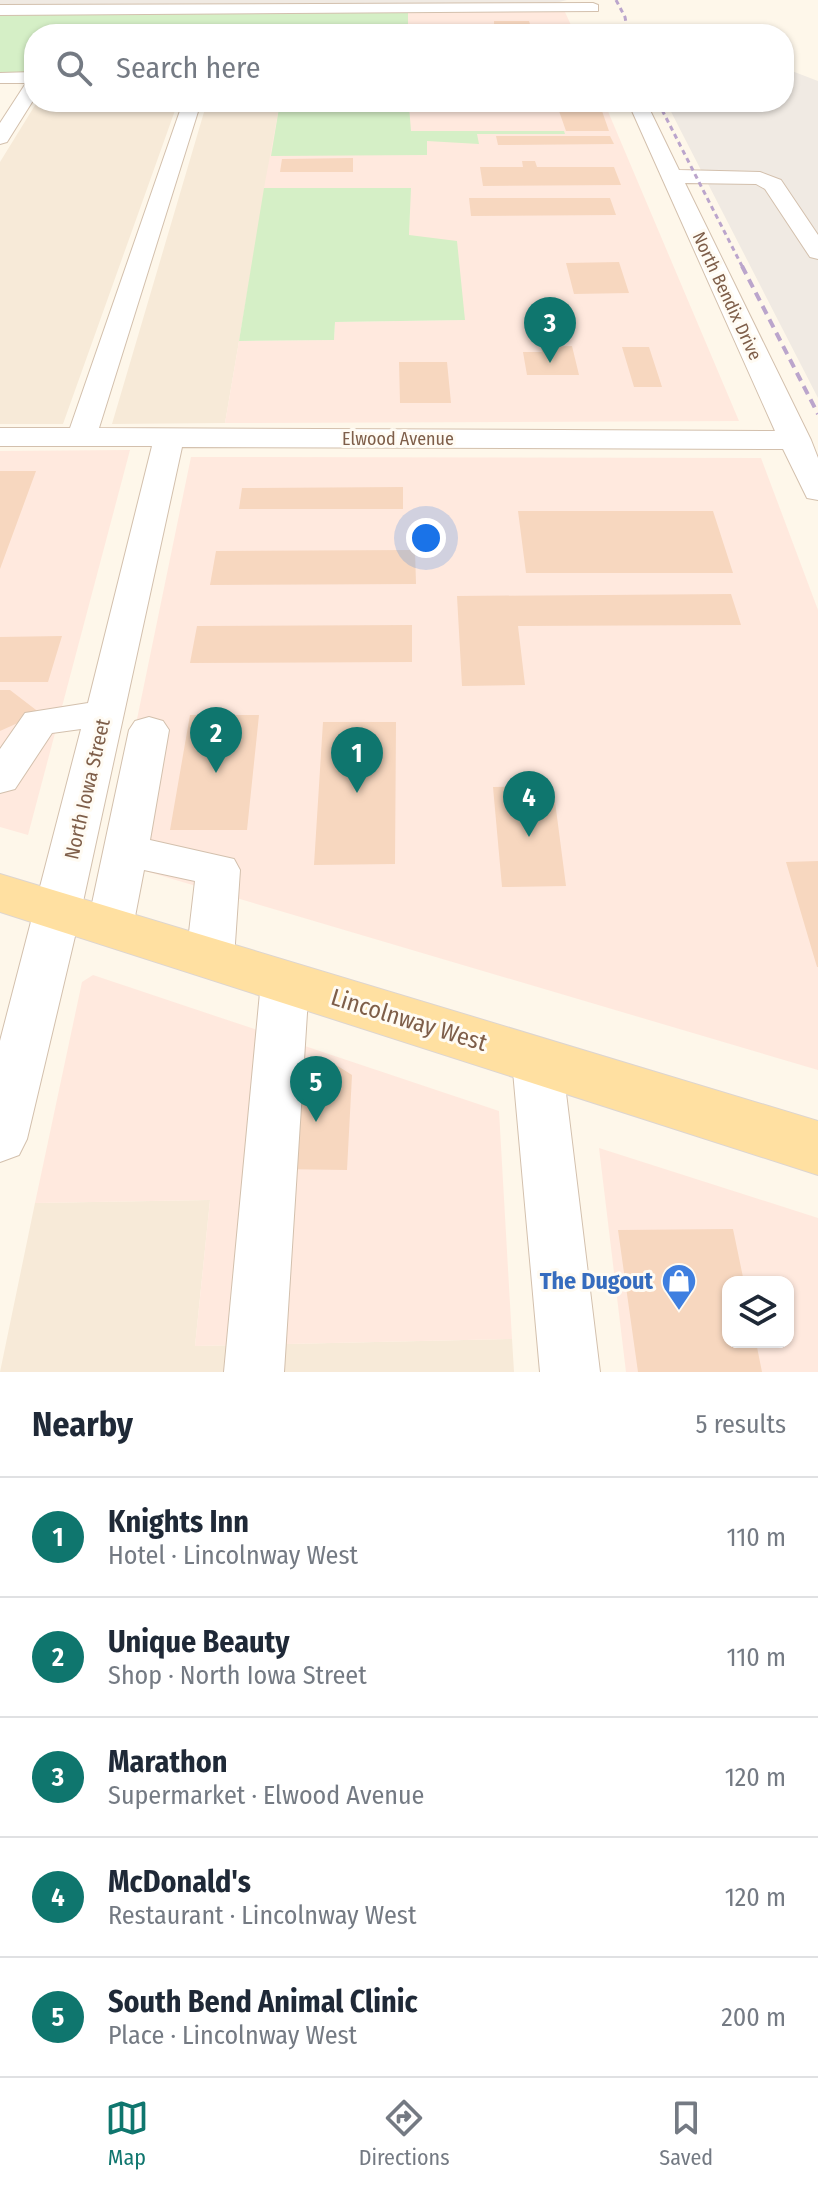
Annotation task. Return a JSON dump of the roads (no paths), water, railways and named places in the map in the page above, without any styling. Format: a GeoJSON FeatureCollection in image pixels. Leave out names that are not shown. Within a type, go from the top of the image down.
{"type":"FeatureCollection","features":[{"type":"Feature","properties":{"kind":"main road","name":"Lincolnway West"},"geometry":{"type":"LineString","coordinates":[[0,893],[818,1148]]}},
{"type":"Feature","properties":{"kind":"street"},"geometry":{"type":"LineString","coordinates":[[0,10],[593,10]]}},
{"type":"Feature","properties":{"kind":"street"},"geometry":{"type":"LineString","coordinates":[[0,78],[24,77]]}},
{"type":"Feature","properties":{"kind":"street"},"geometry":{"type":"LineString","coordinates":[[0,138],[24,100]]}},
{"type":"Feature","properties":{"kind":"street"},"geometry":{"type":"LineString","coordinates":[[82,437],[189,112]]}},
{"type":"Feature","properties":{"kind":"street","name":"North Bendix Drive"},"geometry":{"type":"LineString","coordinates":[[642,112],[818,491]]}},
{"type":"Feature","properties":{"kind":"street"},"geometry":{"type":"LineString","coordinates":[[671,176],[760,178],[773,185],[818,252]]}},
{"type":"Feature","properties":{"kind":"street","name":"Elwood Avenue"},"geometry":{"type":"LineString","coordinates":[[0,437],[796,440]]}},
{"type":"Feature","properties":{"kind":"street","name":"North Iowa Street"},"geometry":{"type":"LineString","coordinates":[[0,1139],[84,919],[105,713],[169,438]]}},
{"type":"Feature","properties":{"kind":"street"},"geometry":{"type":"LineString","coordinates":[[0,779],[39,722],[105,713]]}},
{"type":"Feature","properties":{"kind":"street"},"geometry":{"type":"LineString","coordinates":[[84,919],[126,851],[149,730]]}},
{"type":"Feature","properties":{"kind":"street"},"geometry":{"type":"LineString","coordinates":[[126,851],[218,870],[210,958]]}},
{"type":"Feature","properties":{"kind":"street"},"geometry":{"type":"LineString","coordinates":[[254,1372],[285,982]]}},
{"type":"Feature","properties":{"kind":"street"},"geometry":{"type":"LineString","coordinates":[[537,1060],[570,1372]]}},
{"type":"Feature","properties":{"kind":"railway"},"geometry":{"type":"LineString","coordinates":[[616,0],[626,24]]}},
{"type":"Feature","properties":{"kind":"railway"},"geometry":{"type":"LineString","coordinates":[[663,112],[743,268]]}},
{"type":"Feature","properties":{"kind":"railway"},"geometry":{"type":"LineString","coordinates":[[742,266],[818,414]]}},
{"type":"Feature","properties":{"kind":"place","name":"Marathon"},"geometry":{"type":"Point","coordinates":[550,363]}},
{"type":"Feature","properties":{"kind":"place","name":"Unique Beauty"},"geometry":{"type":"Point","coordinates":[216,773]}},
{"type":"Feature","properties":{"kind":"place","name":"Knights Inn"},"geometry":{"type":"Point","coordinates":[357,793]}},
{"type":"Feature","properties":{"kind":"place","name":"McDonald's"},"geometry":{"type":"Point","coordinates":[529,837]}},
{"type":"Feature","properties":{"kind":"place","name":"South Bend Animal Clinic"},"geometry":{"type":"Point","coordinates":[316,1122]}},
{"type":"Feature","properties":{"kind":"place","name":"The Dugout"},"geometry":{"type":"Point","coordinates":[679,1312]}}]}
